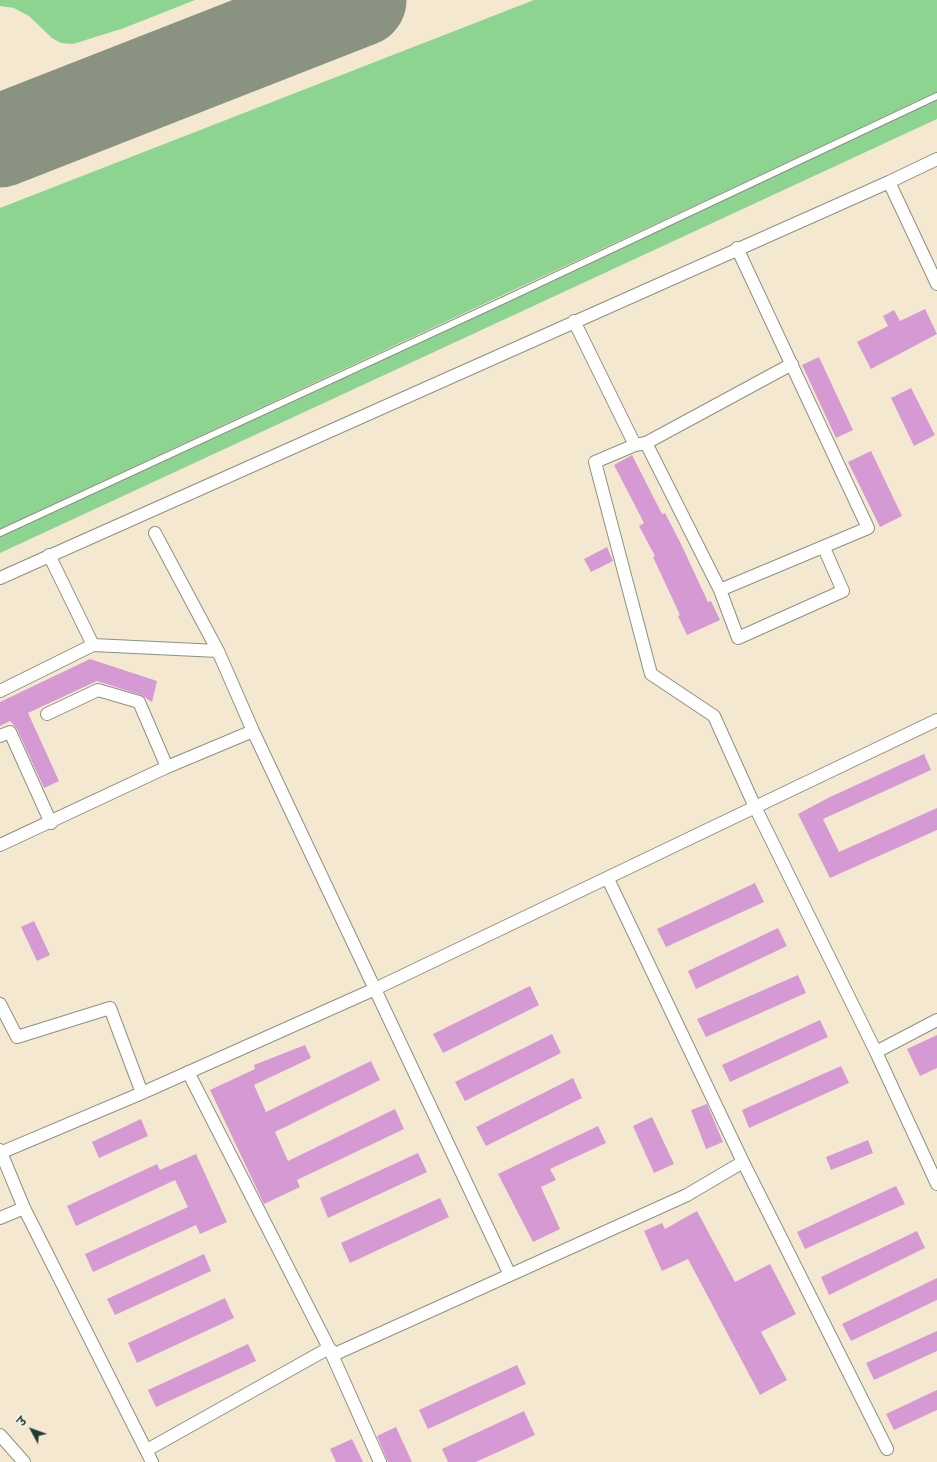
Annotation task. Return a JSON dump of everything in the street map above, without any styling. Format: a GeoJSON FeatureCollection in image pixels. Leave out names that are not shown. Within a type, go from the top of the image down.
{"type":"FeatureCollection","features":[{"type":"Feature","properties":{"kind":"street"},"geometry":{"type":"LineString","coordinates":[[0,578],[737,248],[889,182],[937,159]]}},
{"type":"Feature","properties":{"kind":"street"},"geometry":{"type":"LineString","coordinates":[[889,182],[937,284]]}},
{"type":"Feature","properties":{"kind":"street"},"geometry":{"type":"LineString","coordinates":[[720,590],[824,548],[868,528],[737,248]]}},
{"type":"Feature","properties":{"kind":"street"},"geometry":{"type":"LineString","coordinates":[[574,321],[720,590],[738,638],[843,591],[824,548]]}},
{"type":"Feature","properties":{"kind":"street"},"geometry":{"type":"LineString","coordinates":[[792,364],[640,444],[595,462],[651,674],[714,716],[755,808],[876,1052],[937,1184]]}},
{"type":"Feature","properties":{"kind":"street"},"geometry":{"type":"LineString","coordinates":[[155,533],[218,651],[253,731],[510,1275]]}},
{"type":"Feature","properties":{"kind":"street"},"geometry":{"type":"LineString","coordinates":[[49,555],[93,646]]}},
{"type":"Feature","properties":{"kind":"street"},"geometry":{"type":"LineString","coordinates":[[0,691],[93,646],[218,651]]}},
{"type":"Feature","properties":{"kind":"street"},"geometry":{"type":"LineString","coordinates":[[46,714],[98,690],[139,702],[167,767]]}},
{"type":"Feature","properties":{"kind":"street"},"geometry":{"type":"LineString","coordinates":[[152,1462],[24,1208],[0,1152],[142,1093],[375,989],[608,879],[937,720]]}},
{"type":"Feature","properties":{"kind":"street"},"geometry":{"type":"LineString","coordinates":[[0,845],[51,823],[167,767],[253,731]]}},
{"type":"Feature","properties":{"kind":"street"},"geometry":{"type":"LineString","coordinates":[[0,736],[10,732],[51,823]]}},
{"type":"Feature","properties":{"kind":"street"},"geometry":{"type":"LineString","coordinates":[[608,879],[743,1162],[887,1449]]}},
{"type":"Feature","properties":{"kind":"street"},"geometry":{"type":"LineString","coordinates":[[0,1004],[17,1037],[110,1008],[142,1093]]}},
{"type":"Feature","properties":{"kind":"street"},"geometry":{"type":"LineString","coordinates":[[876,1052],[937,1020]]}},
{"type":"Feature","properties":{"kind":"street"},"geometry":{"type":"LineString","coordinates":[[188,1072],[329,1348],[380,1462]]}},
{"type":"Feature","properties":{"kind":"street"},"geometry":{"type":"LineString","coordinates":[[329,1348],[335,1354],[687,1195],[743,1162]]}},
{"type":"Feature","properties":{"kind":"street"},"geometry":{"type":"LineString","coordinates":[[0,1218],[24,1208]]}},
{"type":"Feature","properties":{"kind":"street"},"geometry":{"type":"LineString","coordinates":[[147,1450],[329,1348]]}},
{"type":"Feature","properties":{"kind":"street"},"geometry":{"type":"LineString","coordinates":[[0,1435],[22,1461]]}},
{"type":"Feature","properties":{"kind":"lane"},"geometry":{"type":"LineString","coordinates":[[0,533],[497,303],[937,96]]}},
{"type":"Feature","properties":{"kind":"green space"},"geometry":{"type":"Polygon","coordinates":[[[0,0],[195,0],[124,28],[73,44],[61,43],[52,38],[29,16],[14,8],[0,6],[0,0]]]}},
{"type":"Feature","properties":{"kind":"green space"},"geometry":{"type":"Polygon","coordinates":[[[534,0],[937,0],[937,93],[0,529],[0,208],[534,0]]]}},
{"type":"Feature","properties":{"kind":"green space"},"geometry":{"type":"Polygon","coordinates":[[[937,99],[937,119],[0,553],[0,536],[937,99]]]}},
{"type":"Feature","properties":{"kind":"building"},"geometry":{"type":"Polygon","coordinates":[[[925,309],[937,334],[871,369],[857,342],[888,326],[883,316],[894,310],[900,321],[925,309]]]}},
{"type":"Feature","properties":{"kind":"building"},"geometry":{"type":"Polygon","coordinates":[[[819,357],[853,430],[836,438],[802,365],[819,357]]]}},
{"type":"Feature","properties":{"kind":"building"},"geometry":{"type":"Polygon","coordinates":[[[911,388],[935,435],[914,446],[891,398],[911,388]]]}},
{"type":"Feature","properties":{"kind":"building"},"geometry":{"type":"Polygon","coordinates":[[[871,451],[902,516],[880,527],[848,462],[871,451]]]}},
{"type":"Feature","properties":{"kind":"building"},"geometry":{"type":"Polygon","coordinates":[[[632,455],[662,514],[665,513],[708,602],[711,601],[720,620],[687,635],[678,616],[680,615],[653,557],[655,556],[639,526],[644,523],[614,465],[632,455]]]}},
{"type":"Feature","properties":{"kind":"building"},"geometry":{"type":"Polygon","coordinates":[[[607,547],[613,561],[591,572],[584,559],[607,547]]]}},
{"type":"Feature","properties":{"kind":"building"},"geometry":{"type":"Polygon","coordinates":[[[90,659],[157,681],[152,702],[141,695],[97,681],[28,713],[59,781],[44,788],[17,729],[10,721],[0,726],[0,702],[90,659]]]}},
{"type":"Feature","properties":{"kind":"building"},"geometry":{"type":"Polygon","coordinates":[[[924,754],[931,770],[823,819],[839,852],[937,808],[937,830],[830,878],[798,814],[830,797],[924,754]]]}},
{"type":"Feature","properties":{"kind":"building"},"geometry":{"type":"Polygon","coordinates":[[[755,883],[764,902],[666,947],[657,929],[755,883]]]}},
{"type":"Feature","properties":{"kind":"building"},"geometry":{"type":"Polygon","coordinates":[[[34,921],[50,955],[37,961],[21,927],[34,921]]]}},
{"type":"Feature","properties":{"kind":"building"},"geometry":{"type":"Polygon","coordinates":[[[778,928],[787,946],[696,989],[688,971],[778,928]]]}},
{"type":"Feature","properties":{"kind":"building"},"geometry":{"type":"Polygon","coordinates":[[[798,975],[806,993],[706,1037],[697,1019],[798,975]]]}},
{"type":"Feature","properties":{"kind":"building"},"geometry":{"type":"Polygon","coordinates":[[[530,986],[539,1005],[443,1053],[433,1034],[530,986]]]}},
{"type":"Feature","properties":{"kind":"building"},"geometry":{"type":"Polygon","coordinates":[[[820,1020],[828,1037],[730,1082],[722,1065],[820,1020]]]}},
{"type":"Feature","properties":{"kind":"building"},"geometry":{"type":"Polygon","coordinates":[[[552,1034],[561,1053],[465,1101],[455,1082],[552,1034]]]}},
{"type":"Feature","properties":{"kind":"building"},"geometry":{"type":"Polygon","coordinates":[[[937,1035],[937,1068],[920,1076],[907,1049],[937,1035]]]}},
{"type":"Feature","properties":{"kind":"building"},"geometry":{"type":"Polygon","coordinates":[[[305,1045],[311,1058],[254,1085],[266,1112],[371,1061],[380,1080],[275,1132],[288,1161],[395,1109],[404,1129],[297,1180],[300,1187],[264,1204],[210,1090],[255,1069],[254,1065],[305,1045]]]}},
{"type":"Feature","properties":{"kind":"building"},"geometry":{"type":"Polygon","coordinates":[[[841,1066],[849,1083],[749,1128],[742,1110],[841,1066]]]}},
{"type":"Feature","properties":{"kind":"building"},"geometry":{"type":"Polygon","coordinates":[[[573,1078],[582,1098],[486,1146],[476,1127],[573,1078]]]}},
{"type":"Feature","properties":{"kind":"building"},"geometry":{"type":"Polygon","coordinates":[[[707,1104],[723,1142],[706,1149],[691,1110],[707,1104]]]}},
{"type":"Feature","properties":{"kind":"building"},"geometry":{"type":"Polygon","coordinates":[[[652,1117],[674,1164],[654,1173],[633,1126],[652,1117]]]}},
{"type":"Feature","properties":{"kind":"building"},"geometry":{"type":"Polygon","coordinates":[[[141,1119],[148,1136],[99,1158],[92,1142],[141,1119]]]}},
{"type":"Feature","properties":{"kind":"building"},"geometry":{"type":"Polygon","coordinates":[[[598,1126],[606,1143],[550,1169],[556,1180],[541,1187],[560,1229],[533,1242],[498,1174],[598,1126]]]}},
{"type":"Feature","properties":{"kind":"building"},"geometry":{"type":"Polygon","coordinates":[[[868,1140],[873,1153],[831,1170],[826,1157],[868,1140]]]}},
{"type":"Feature","properties":{"kind":"building"},"geometry":{"type":"Polygon","coordinates":[[[418,1153],[427,1172],[328,1218],[320,1198],[418,1153]]]}},
{"type":"Feature","properties":{"kind":"building"},"geometry":{"type":"Polygon","coordinates":[[[196,1154],[227,1222],[200,1234],[196,1225],[93,1272],[85,1254],[188,1207],[175,1180],[76,1226],[67,1206],[157,1164],[160,1170],[196,1154]]]}},
{"type":"Feature","properties":{"kind":"building"},"geometry":{"type":"Polygon","coordinates":[[[896,1186],[905,1204],[805,1249],[797,1232],[896,1186]]]}},
{"type":"Feature","properties":{"kind":"building"},"geometry":{"type":"Polygon","coordinates":[[[440,1198],[449,1217],[350,1263],[341,1243],[440,1198]]]}},
{"type":"Feature","properties":{"kind":"building"},"geometry":{"type":"Polygon","coordinates":[[[697,1211],[735,1282],[770,1264],[796,1314],[761,1332],[787,1380],[760,1395],[688,1259],[662,1271],[644,1231],[662,1223],[665,1229],[697,1211]]]}},
{"type":"Feature","properties":{"kind":"building"},"geometry":{"type":"Polygon","coordinates":[[[917,1231],[925,1248],[829,1295],[821,1277],[917,1231]]]}},
{"type":"Feature","properties":{"kind":"building"},"geometry":{"type":"Polygon","coordinates":[[[204,1254],[211,1271],[115,1315],[107,1299],[204,1254]]]}},
{"type":"Feature","properties":{"kind":"building"},"geometry":{"type":"Polygon","coordinates":[[[937,1278],[937,1300],[851,1341],[842,1324],[937,1278]]]}},
{"type":"Feature","properties":{"kind":"building"},"geometry":{"type":"Polygon","coordinates":[[[225,1298],[234,1318],[137,1363],[128,1343],[225,1298]]]}},
{"type":"Feature","properties":{"kind":"building"},"geometry":{"type":"Polygon","coordinates":[[[937,1331],[937,1351],[874,1380],[866,1363],[937,1331]]]}},
{"type":"Feature","properties":{"kind":"building"},"geometry":{"type":"Polygon","coordinates":[[[248,1344],[256,1361],[156,1407],[148,1390],[248,1344]]]}},
{"type":"Feature","properties":{"kind":"building"},"geometry":{"type":"Polygon","coordinates":[[[517,1365],[526,1384],[428,1429],[419,1410],[517,1365]]]}},
{"type":"Feature","properties":{"kind":"building"},"geometry":{"type":"Polygon","coordinates":[[[937,1390],[937,1410],[894,1430],[886,1414],[937,1390]]]}},
{"type":"Feature","properties":{"kind":"building"},"geometry":{"type":"Polygon","coordinates":[[[524,1411],[535,1435],[476,1462],[448,1462],[442,1449],[524,1411]]]}},
{"type":"Feature","properties":{"kind":"building"},"geometry":{"type":"Polygon","coordinates":[[[396,1427],[412,1462],[388,1462],[377,1436],[396,1427]]]}},
{"type":"Feature","properties":{"kind":"building"},"geometry":{"type":"Polygon","coordinates":[[[352,1439],[363,1462],[336,1462],[330,1449],[352,1439]]]}},
{"type":"Feature","properties":{"kind":"runway"},"geometry":{"type":"LineString","coordinates":[[0,141],[360,0]]}}]}
